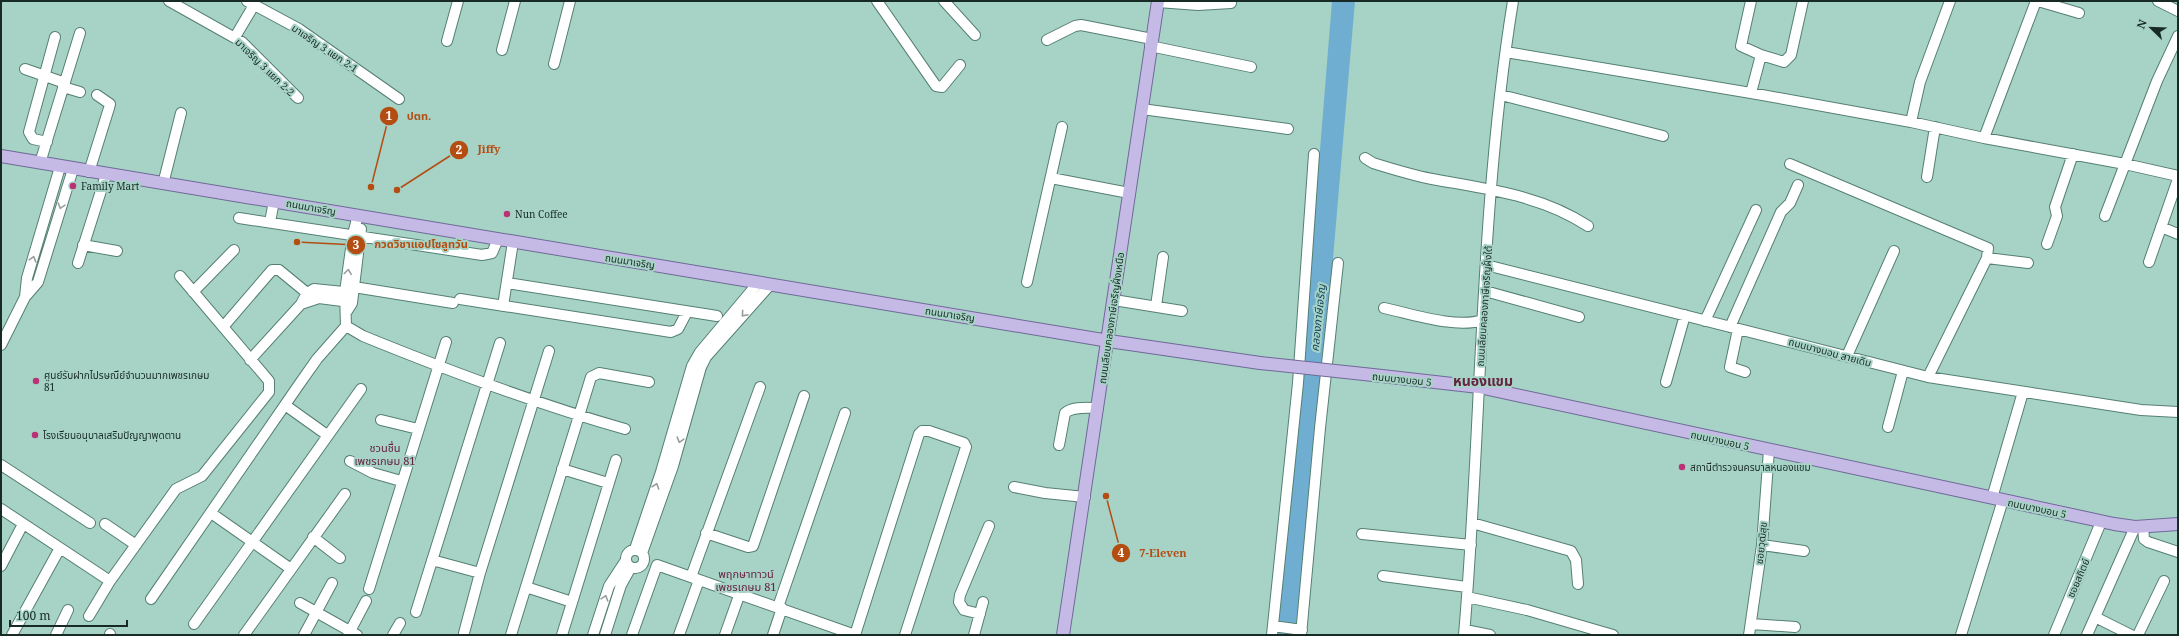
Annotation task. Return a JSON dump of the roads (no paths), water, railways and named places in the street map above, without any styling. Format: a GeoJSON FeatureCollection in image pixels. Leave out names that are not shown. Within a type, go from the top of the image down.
{"type":"FeatureCollection","features":[{"type":"Feature","properties":{"kind":"main road","name":"ถนนเลียบคลองภาษีเจริญฝั่งเหนือ"},"geometry":{"type":"LineString","coordinates":[[1064,635],[1158,1]]}},
{"type":"Feature","properties":{"kind":"main road","name":"ถนนมาเจริญ"},"geometry":{"type":"LineString","coordinates":[[1,156],[106,175],[274,201],[1108,341],[1260,362]]}},
{"type":"Feature","properties":{"kind":"main road","name":"ถนนบางบอน 5"},"geometry":{"type":"LineString","coordinates":[[1260,362],[1479,387],[2101,522],[2139,527],[2178,524]]}},
{"type":"Feature","properties":{"kind":"street","name":"มาเจริญ 3 แยก 2-2"},"geometry":{"type":"LineString","coordinates":[[169,1],[242,42],[298,98]]}},
{"type":"Feature","properties":{"kind":"street"},"geometry":{"type":"LineString","coordinates":[[447,41],[458,1]]}},
{"type":"Feature","properties":{"kind":"street"},"geometry":{"type":"LineString","coordinates":[[502,50],[515,1]]}},
{"type":"Feature","properties":{"kind":"street"},"geometry":{"type":"LineString","coordinates":[[554,64],[570,1]]}},
{"type":"Feature","properties":{"kind":"street"},"geometry":{"type":"LineString","coordinates":[[877,1],[936,86],[942,87],[960,65]]}},
{"type":"Feature","properties":{"kind":"street"},"geometry":{"type":"LineString","coordinates":[[944,1],[975,35]]}},
{"type":"Feature","properties":{"kind":"street"},"geometry":{"type":"LineString","coordinates":[[1158,1],[1198,5],[1231,3]]}},
{"type":"Feature","properties":{"kind":"street","name":"ถนนเลียบคลองภาษีเจริญฝั่งใต้"},"geometry":{"type":"LineString","coordinates":[[1464,632],[1471,545],[1486,265],[1501,95],[1513,1]]}},
{"type":"Feature","properties":{"kind":"street"},"geometry":{"type":"LineString","coordinates":[[1751,1],[1741,46],[1761,55],[1784,62],[1791,55],[1803,1]]}},
{"type":"Feature","properties":{"kind":"street"},"geometry":{"type":"LineString","coordinates":[[1911,122],[1920,82],[1950,1]]}},
{"type":"Feature","properties":{"kind":"street"},"geometry":{"type":"LineString","coordinates":[[1984,138],[2037,1],[2079,12]]}},
{"type":"Feature","properties":{"kind":"street"},"geometry":{"type":"LineString","coordinates":[[2158,1],[2178,11]]}},
{"type":"Feature","properties":{"kind":"street"},"geometry":{"type":"LineString","coordinates":[[235,37],[251,3]]}},
{"type":"Feature","properties":{"kind":"street","name":"มาเจริญ 3 แยก 2-1"},"geometry":{"type":"LineString","coordinates":[[251,3],[299,29],[399,99]]}},
{"type":"Feature","properties":{"kind":"street"},"geometry":{"type":"LineString","coordinates":[[1047,40],[1075,26],[1082,25],[1251,67]]}},
{"type":"Feature","properties":{"kind":"street"},"geometry":{"type":"LineString","coordinates":[[40,163],[80,33]]}},
{"type":"Feature","properties":{"kind":"street"},"geometry":{"type":"LineString","coordinates":[[2105,216],[2157,81],[2178,36]]}},
{"type":"Feature","properties":{"kind":"street"},"geometry":{"type":"LineString","coordinates":[[47,142],[33,139],[29,132],[55,37]]}},
{"type":"Feature","properties":{"kind":"street"},"geometry":{"type":"LineString","coordinates":[[1506,52],[1751,93],[1911,122],[1984,138],[2125,164],[2178,178],[2149,262]]}},
{"type":"Feature","properties":{"kind":"street"},"geometry":{"type":"LineString","coordinates":[[1751,93],[1761,55]]}},
{"type":"Feature","properties":{"kind":"street"},"geometry":{"type":"LineString","coordinates":[[25,69],[80,92]]}},
{"type":"Feature","properties":{"kind":"street"},"geometry":{"type":"LineString","coordinates":[[89,172],[110,104],[97,95]]}},
{"type":"Feature","properties":{"kind":"street"},"geometry":{"type":"LineString","coordinates":[[1501,95],[1663,136]]}},
{"type":"Feature","properties":{"kind":"street"},"geometry":{"type":"LineString","coordinates":[[1142,109],[1288,129]]}},
{"type":"Feature","properties":{"kind":"street"},"geometry":{"type":"LineString","coordinates":[[163,184],[181,113]]}},
{"type":"Feature","properties":{"kind":"street"},"geometry":{"type":"LineString","coordinates":[[1027,282],[1062,127]]}},
{"type":"Feature","properties":{"kind":"street"},"geometry":{"type":"LineString","coordinates":[[1927,177],[1935,127]]}},
{"type":"Feature","properties":{"kind":"street"},"geometry":{"type":"LineString","coordinates":[[1314,154],[1298,383],[1274,629],[1300,631],[1338,263]]}},
{"type":"Feature","properties":{"kind":"street"},"geometry":{"type":"LineString","coordinates":[[2047,244],[2057,216],[2055,207],[2073,154]]}},
{"type":"Feature","properties":{"kind":"street"},"geometry":{"type":"LineString","coordinates":[[1365,158],[1373,163],[1432,179],[1492,189],[1560,210],[1588,226]]}},
{"type":"Feature","properties":{"kind":"street"},"geometry":{"type":"LineString","coordinates":[[1790,164],[1985,246],[1989,252],[1928,377]]}},
{"type":"Feature","properties":{"kind":"street"},"geometry":{"type":"LineString","coordinates":[[25,296],[27,278],[60,167]]}},
{"type":"Feature","properties":{"kind":"street"},"geometry":{"type":"LineString","coordinates":[[1,345],[4,331],[25,296],[38,282],[73,169]]}},
{"type":"Feature","properties":{"kind":"street"},"geometry":{"type":"LineString","coordinates":[[78,263],[106,175]]}},
{"type":"Feature","properties":{"kind":"street"},"geometry":{"type":"LineString","coordinates":[[1051,178],[1129,193]]}},
{"type":"Feature","properties":{"kind":"street"},"geometry":{"type":"LineString","coordinates":[[1745,372],[1730,367],[1734,328],[1781,212],[1790,203],[1798,185]]}},
{"type":"Feature","properties":{"kind":"street"},"geometry":{"type":"LineString","coordinates":[[270,222],[274,201]]}},
{"type":"Feature","properties":{"kind":"street"},"geometry":{"type":"LineString","coordinates":[[1705,321],[1756,210]]}},
{"type":"Feature","properties":{"kind":"street"},"geometry":{"type":"LineString","coordinates":[[151,598],[212,513],[317,359],[346,326],[360,216]]}},
{"type":"Feature","properties":{"kind":"street"},"geometry":{"type":"LineString","coordinates":[[239,218],[482,255],[492,253],[498,239]]}},
{"type":"Feature","properties":{"kind":"street"},"geometry":{"type":"LineString","coordinates":[[2161,227],[2178,234]]}},
{"type":"Feature","properties":{"kind":"street"},"geometry":{"type":"LineString","coordinates":[[503,306],[513,242]]}},
{"type":"Feature","properties":{"kind":"street"},"geometry":{"type":"LineString","coordinates":[[83,245],[117,251]]}},
{"type":"Feature","properties":{"kind":"street"},"geometry":{"type":"LineString","coordinates":[[194,292],[234,250]]}},
{"type":"Feature","properties":{"kind":"street"},"geometry":{"type":"LineString","coordinates":[[1847,356],[1894,251]]}},
{"type":"Feature","properties":{"kind":"street"},"geometry":{"type":"LineString","coordinates":[[1156,306],[1163,257]]}},
{"type":"Feature","properties":{"kind":"street"},"geometry":{"type":"LineString","coordinates":[[1987,258],[2028,263]]}},
{"type":"Feature","properties":{"kind":"street","name":"ถนนบางบอน สายเดิม"},"geometry":{"type":"LineString","coordinates":[[1486,265],[1928,377],[2141,410],[2178,412]]}},
{"type":"Feature","properties":{"kind":"street"},"geometry":{"type":"LineString","coordinates":[[223,327],[272,270],[279,270],[307,292]]}},
{"type":"Feature","properties":{"kind":"street"},"geometry":{"type":"LineString","coordinates":[[89,616],[110,581],[176,489],[202,476],[269,392],[269,381],[180,276]]}},
{"type":"Feature","properties":{"kind":"street"},"geometry":{"type":"LineString","coordinates":[[507,283],[717,316]]}},
{"type":"Feature","properties":{"kind":"street"},"geometry":{"type":"LineString","coordinates":[[628,564],[638,568],[654,507],[681,420],[692,366],[764,284]]}},
{"type":"Feature","properties":{"kind":"street"},"geometry":{"type":"LineString","coordinates":[[250,360],[301,304],[307,292],[314,289],[349,298]]}},
{"type":"Feature","properties":{"kind":"street"},"geometry":{"type":"LineString","coordinates":[[1485,291],[1580,318]]}},
{"type":"Feature","properties":{"kind":"street"},"geometry":{"type":"LineString","coordinates":[[301,304],[319,298],[456,301],[503,306],[670,332],[678,329],[687,312]]}},
{"type":"Feature","properties":{"kind":"street"},"geometry":{"type":"LineString","coordinates":[[1114,300],[1182,311]]}},
{"type":"Feature","properties":{"kind":"street"},"geometry":{"type":"LineString","coordinates":[[1384,308],[1470,324],[1483,320]]}},
{"type":"Feature","properties":{"kind":"street"},"geometry":{"type":"LineString","coordinates":[[1666,382],[1685,315]]}},
{"type":"Feature","properties":{"kind":"street"},"geometry":{"type":"LineString","coordinates":[[346,326],[364,336],[487,384],[579,416],[625,429]]}},
{"type":"Feature","properties":{"kind":"street"},"geometry":{"type":"LineString","coordinates":[[368,589],[446,342]]}},
{"type":"Feature","properties":{"kind":"street"},"geometry":{"type":"LineString","coordinates":[[416,612],[500,343]]}},
{"type":"Feature","properties":{"kind":"street"},"geometry":{"type":"LineString","coordinates":[[464,633],[480,572],[549,351]]}},
{"type":"Feature","properties":{"kind":"street"},"geometry":{"type":"LineString","coordinates":[[1888,427],[1903,371]]}},
{"type":"Feature","properties":{"kind":"street"},"geometry":{"type":"LineString","coordinates":[[511,635],[593,374],[599,373],[649,382]]}},
{"type":"Feature","properties":{"kind":"street"},"geometry":{"type":"LineString","coordinates":[[679,635],[706,533],[760,386]]}},
{"type":"Feature","properties":{"kind":"street"},"geometry":{"type":"LineString","coordinates":[[194,624],[361,389]]}},
{"type":"Feature","properties":{"kind":"street"},"geometry":{"type":"LineString","coordinates":[[1961,635],[1998,499],[2023,392]]}},
{"type":"Feature","properties":{"kind":"street"},"geometry":{"type":"LineString","coordinates":[[706,533],[748,547],[753,546],[804,396]]}},
{"type":"Feature","properties":{"kind":"street"},"geometry":{"type":"LineString","coordinates":[[285,405],[327,435]]}},
{"type":"Feature","properties":{"kind":"street"},"geometry":{"type":"LineString","coordinates":[[1059,445],[1065,413],[1068,410],[1077,408],[1098,408]]}},
{"type":"Feature","properties":{"kind":"street"},"geometry":{"type":"LineString","coordinates":[[773,635],[780,607],[845,413]]}},
{"type":"Feature","properties":{"kind":"street"},"geometry":{"type":"LineString","coordinates":[[381,420],[418,429]]}},
{"type":"Feature","properties":{"kind":"street"},"geometry":{"type":"LineString","coordinates":[[604,635],[628,564],[629,552],[654,561],[657,565],[780,607],[829,631],[855,635],[919,434],[922,431],[929,431],[964,443],[966,447],[904,635]]}},
{"type":"Feature","properties":{"kind":"street","name":"ซอยวุฒิสุข"},"geometry":{"type":"LineString","coordinates":[[1749,635],[1762,545],[1769,450]]}},
{"type":"Feature","properties":{"kind":"street"},"geometry":{"type":"LineString","coordinates":[[562,635],[616,460]]}},
{"type":"Feature","properties":{"kind":"street"},"geometry":{"type":"LineString","coordinates":[[350,461],[373,473],[401,481]]}},
{"type":"Feature","properties":{"kind":"street"},"geometry":{"type":"LineString","coordinates":[[1,465],[90,523]]}},
{"type":"Feature","properties":{"kind":"street"},"geometry":{"type":"LineString","coordinates":[[562,469],[608,484]]}},
{"type":"Feature","properties":{"kind":"street"},"geometry":{"type":"LineString","coordinates":[[1014,487],[1045,493],[1085,497]]}},
{"type":"Feature","properties":{"kind":"street"},"geometry":{"type":"LineString","coordinates":[[244,635],[345,494]]}},
{"type":"Feature","properties":{"kind":"street"},"geometry":{"type":"LineString","coordinates":[[1,509],[110,581]]}},
{"type":"Feature","properties":{"kind":"street"},"geometry":{"type":"LineString","coordinates":[[212,513],[291,569]]}},
{"type":"Feature","properties":{"kind":"street","name":"ซอยสถิตย์"},"geometry":{"type":"LineString","coordinates":[[2054,635],[2101,522]]}},
{"type":"Feature","properties":{"kind":"street"},"geometry":{"type":"LineString","coordinates":[[1472,523],[1571,551],[1576,560],[1578,584]]}},
{"type":"Feature","properties":{"kind":"street"},"geometry":{"type":"LineString","coordinates":[[1,566],[23,524]]}},
{"type":"Feature","properties":{"kind":"street"},"geometry":{"type":"LineString","coordinates":[[105,524],[136,545]]}},
{"type":"Feature","properties":{"kind":"street"},"geometry":{"type":"LineString","coordinates":[[980,614],[964,610],[959,602],[960,595],[989,526]]}},
{"type":"Feature","properties":{"kind":"street"},"geometry":{"type":"LineString","coordinates":[[2139,527],[2144,539],[2148,542],[2178,552]]}},
{"type":"Feature","properties":{"kind":"street"},"geometry":{"type":"LineString","coordinates":[[2087,635],[2139,527]]}},
{"type":"Feature","properties":{"kind":"street"},"geometry":{"type":"LineString","coordinates":[[1362,534],[1471,545]]}},
{"type":"Feature","properties":{"kind":"street"},"geometry":{"type":"LineString","coordinates":[[313,537],[340,558]]}},
{"type":"Feature","properties":{"kind":"street"},"geometry":{"type":"LineString","coordinates":[[1762,545],[1804,551]]}},
{"type":"Feature","properties":{"kind":"street"},"geometry":{"type":"LineString","coordinates":[[12,635],[60,548]]}},
{"type":"Feature","properties":{"kind":"street"},"geometry":{"type":"LineString","coordinates":[[432,560],[480,572]]}},
{"type":"Feature","properties":{"kind":"street"},"geometry":{"type":"LineString","coordinates":[[593,635],[609,586],[628,564]]}},
{"type":"Feature","properties":{"kind":"street"},"geometry":{"type":"LineString","coordinates":[[632,635],[657,565]]}},
{"type":"Feature","properties":{"kind":"street"},"geometry":{"type":"LineString","coordinates":[[1383,576],[1467,592],[1613,635]]}},
{"type":"Feature","properties":{"kind":"street"},"geometry":{"type":"LineString","coordinates":[[2138,635],[2164,581]]}},
{"type":"Feature","properties":{"kind":"street"},"geometry":{"type":"LineString","coordinates":[[304,635],[332,583]]}},
{"type":"Feature","properties":{"kind":"street"},"geometry":{"type":"LineString","coordinates":[[526,587],[572,602]]}},
{"type":"Feature","properties":{"kind":"street"},"geometry":{"type":"LineString","coordinates":[[725,635],[740,593]]}},
{"type":"Feature","properties":{"kind":"street"},"geometry":{"type":"LineString","coordinates":[[300,603],[352,634],[366,602]]}},
{"type":"Feature","properties":{"kind":"street"},"geometry":{"type":"LineString","coordinates":[[974,635],[983,602]]}},
{"type":"Feature","properties":{"kind":"street"},"geometry":{"type":"LineString","coordinates":[[56,635],[68,610]]}},
{"type":"Feature","properties":{"kind":"street"},"geometry":{"type":"LineString","coordinates":[[2095,617],[2131,635]]}},
{"type":"Feature","properties":{"kind":"street"},"geometry":{"type":"LineString","coordinates":[[393,635],[400,623]]}},
{"type":"Feature","properties":{"kind":"street"},"geometry":{"type":"LineString","coordinates":[[1751,624],[1795,627]]}},
{"type":"Feature","properties":{"kind":"street"},"geometry":{"type":"LineString","coordinates":[[1464,632],[1490,635]]}},
{"type":"Feature","properties":{"kind":"water","name":"คลองภาษีเจริญ"},"geometry":{"type":"Polygon","coordinates":[[[1332,1],[1355,1],[1324,364],[1295,635],[1275,635],[1303,361],[1332,1]]]}},
{"type":"Feature","properties":{"kind":"place","name":"Family Mart"},"geometry":{"type":"Point","coordinates":[73,186]}},
{"type":"Feature","properties":{"kind":"place","name":"ปตท."},"geometry":{"type":"Point","coordinates":[371,187]}},
{"type":"Feature","properties":{"kind":"place","name":"Jiffy"},"geometry":{"type":"Point","coordinates":[397,190]}},
{"type":"Feature","properties":{"kind":"place","name":"Nun Coffee"},"geometry":{"type":"Point","coordinates":[507,214]}},
{"type":"Feature","properties":{"kind":"place","name":"กวดวิชาแอปโซลูทวัน"},"geometry":{"type":"Point","coordinates":[297,242]}},
{"type":"Feature","properties":{"kind":"place","name":"ศูนย์รับฝากไปรษณีย์จำนวนมากเพชรเกษม 81"},"geometry":{"type":"Point","coordinates":[36,381]}},
{"type":"Feature","properties":{"kind":"place","name":"โรงเรียนอนุบาลเสริมปัญญาพุดตาน"},"geometry":{"type":"Point","coordinates":[35,435]}},
{"type":"Feature","properties":{"kind":"place","name":"สถานีตำรวจนครบาลหนองแขม"},"geometry":{"type":"Point","coordinates":[1682,467]}},
{"type":"Feature","properties":{"kind":"place","name":"7-Eleven"},"geometry":{"type":"Point","coordinates":[1106,496]}},
{"type":"Feature","properties":{"kind":"district","name":"หนองแขม"},"geometry":{"type":"Point","coordinates":[1483,381]}},
{"type":"Feature","properties":{"kind":"district","name":"ชวนชื่น เพชรเกษม 81"},"geometry":{"type":"Point","coordinates":[385,454]}},
{"type":"Feature","properties":{"kind":"district","name":"พฤกษาทาวน์ เพชรเกษม 81"},"geometry":{"type":"Point","coordinates":[746,580]}}]}
